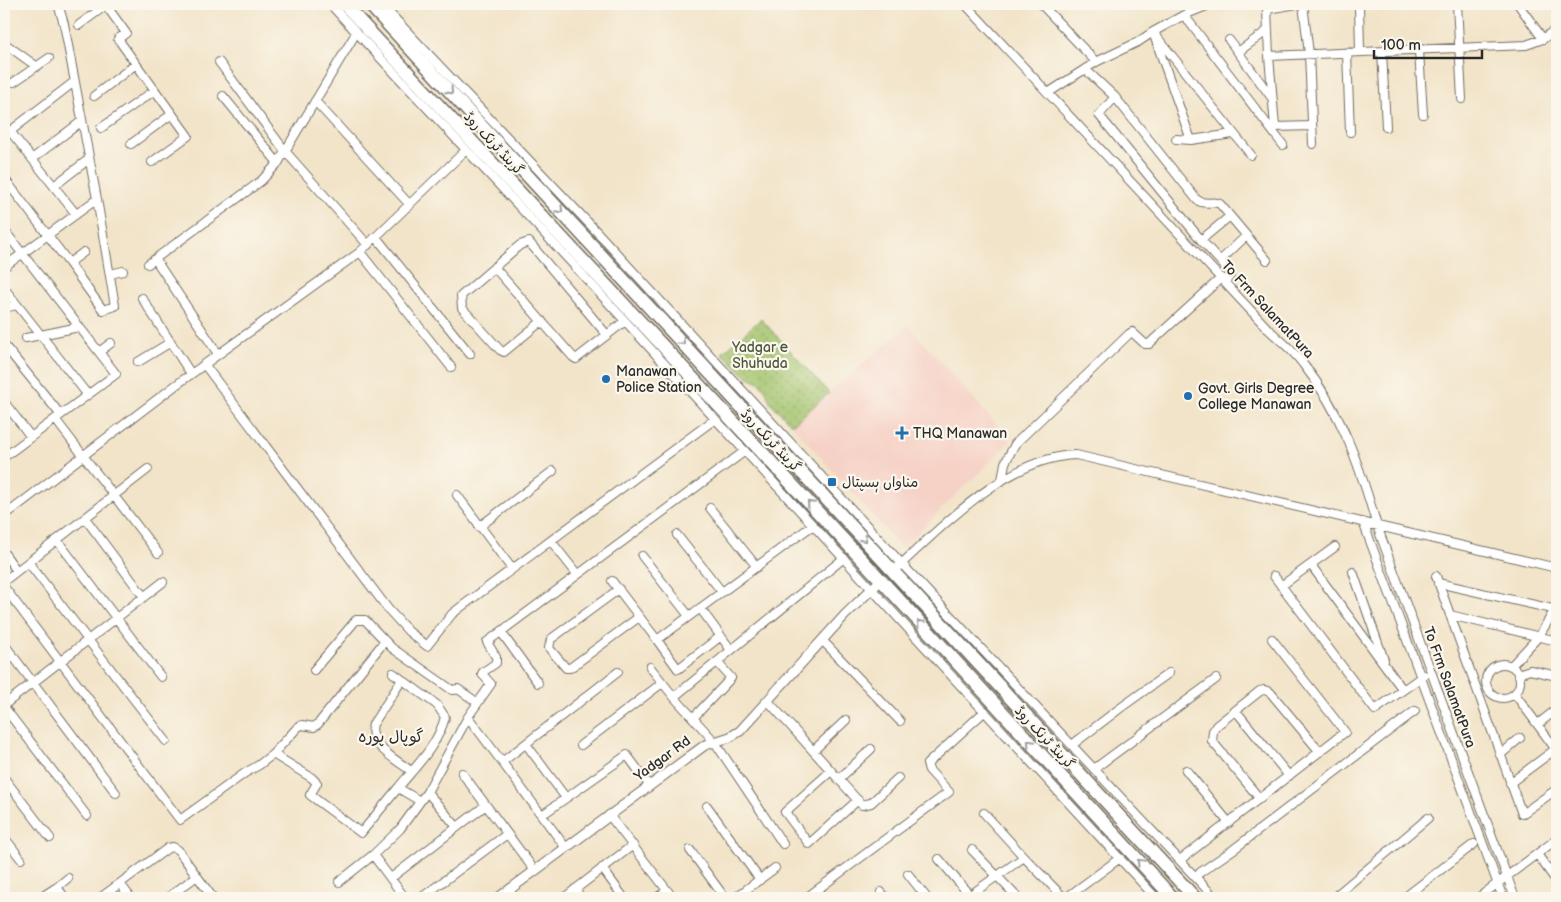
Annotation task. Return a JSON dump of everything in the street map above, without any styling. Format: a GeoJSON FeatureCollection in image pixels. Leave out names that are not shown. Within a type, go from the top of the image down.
{"type":"FeatureCollection","features":[{"type":"Feature","properties":{"kind":"highway","name":"گرینڈ ٹرنک روڈ"},"geometry":{"type":"LineString","coordinates":[[344,4],[722,418],[1173,898]]}},
{"type":"Feature","properties":{"kind":"highway","name":"گرینڈ ٹرنک روڈ"},"geometry":{"type":"LineString","coordinates":[[377,6],[664,314],[740,404],[897,567],[1195,898]]}},
{"type":"Feature","properties":{"kind":"highway"},"geometry":{"type":"LineString","coordinates":[[722,418],[740,404]]}},
{"type":"Feature","properties":{"kind":"street"},"geometry":{"type":"LineString","coordinates":[[4,178],[103,310],[115,306],[64,24],[58,4]]}},
{"type":"Feature","properties":{"kind":"street"},"geometry":{"type":"LineString","coordinates":[[78,25],[105,4],[126,33],[118,39],[188,136],[152,162]]}},
{"type":"Feature","properties":{"kind":"street"},"geometry":{"type":"LineString","coordinates":[[330,4],[625,321],[722,418],[745,451],[844,558],[876,584],[985,712],[1156,898]]}},
{"type":"Feature","properties":{"kind":"street","name":"To Frm SalamatPura"},"geometry":{"type":"LineString","coordinates":[[965,4],[1268,329],[1303,363],[1328,401],[1345,431],[1363,478],[1377,526],[1515,898]]}},
{"type":"Feature","properties":{"kind":"street"},"geometry":{"type":"LineString","coordinates":[[1041,4],[1096,62]]}},
{"type":"Feature","properties":{"kind":"street"},"geometry":{"type":"LineString","coordinates":[[1048,93],[1096,62],[1138,42],[1184,15],[1211,4]]}},
{"type":"Feature","properties":{"kind":"street"},"geometry":{"type":"LineString","coordinates":[[1297,4],[1268,9],[1268,56],[1275,127],[1312,126]]}},
{"type":"Feature","properties":{"kind":"street"},"geometry":{"type":"LineString","coordinates":[[1303,4],[1309,54],[1313,144]]}},
{"type":"Feature","properties":{"kind":"street"},"geometry":{"type":"LineString","coordinates":[[1359,4],[1360,52]]}},
{"type":"Feature","properties":{"kind":"street"},"geometry":{"type":"LineString","coordinates":[[1457,4],[1462,100]]}},
{"type":"Feature","properties":{"kind":"street"},"geometry":{"type":"LineString","coordinates":[[1518,4],[1544,38]]}},
{"type":"Feature","properties":{"kind":"street"},"geometry":{"type":"LineString","coordinates":[[1184,15],[1283,146]]}},
{"type":"Feature","properties":{"kind":"street"},"geometry":{"type":"LineString","coordinates":[[1268,56],[1526,45],[1544,38],[1557,28]]}},
{"type":"Feature","properties":{"kind":"street"},"geometry":{"type":"LineString","coordinates":[[1238,52],[1268,30]]}},
{"type":"Feature","properties":{"kind":"street"},"geometry":{"type":"LineString","coordinates":[[1153,32],[1251,155]]}},
{"type":"Feature","properties":{"kind":"street"},"geometry":{"type":"LineString","coordinates":[[1153,32],[1191,140]]}},
{"type":"Feature","properties":{"kind":"street"},"geometry":{"type":"LineString","coordinates":[[218,354],[152,261],[261,181],[278,163],[356,33]]}},
{"type":"Feature","properties":{"kind":"street"},"geometry":{"type":"LineString","coordinates":[[1229,40],[1273,100]]}},
{"type":"Feature","properties":{"kind":"street"},"geometry":{"type":"LineString","coordinates":[[4,43],[36,66]]}},
{"type":"Feature","properties":{"kind":"street"},"geometry":{"type":"LineString","coordinates":[[1419,50],[1423,114]]}},
{"type":"Feature","properties":{"kind":"street"},"geometry":{"type":"LineString","coordinates":[[1382,52],[1386,127]]}},
{"type":"Feature","properties":{"kind":"street"},"geometry":{"type":"LineString","coordinates":[[1347,53],[1350,132]]}},
{"type":"Feature","properties":{"kind":"street"},"geometry":{"type":"LineString","coordinates":[[14,82],[49,58]]}},
{"type":"Feature","properties":{"kind":"street"},"geometry":{"type":"LineString","coordinates":[[219,62],[286,151],[368,245]]}},
{"type":"Feature","properties":{"kind":"street"},"geometry":{"type":"LineString","coordinates":[[94,96],[136,64]]}},
{"type":"Feature","properties":{"kind":"street"},"geometry":{"type":"LineString","coordinates":[[1085,69],[1115,97],[1197,200],[1204,204],[1217,202],[1267,260]]}},
{"type":"Feature","properties":{"kind":"street"},"geometry":{"type":"LineString","coordinates":[[74,82],[7,133],[32,159],[76,214]]}},
{"type":"Feature","properties":{"kind":"street"},"geometry":{"type":"LineString","coordinates":[[101,128],[155,90]]}},
{"type":"Feature","properties":{"kind":"street"},"geometry":{"type":"LineString","coordinates":[[222,96],[278,163]]}},
{"type":"Feature","properties":{"kind":"street"},"geometry":{"type":"LineString","coordinates":[[1002,480],[1005,463],[1015,444],[1129,334],[1135,333],[1145,344],[1149,344],[1231,274],[1099,115],[1115,97]]}},
{"type":"Feature","properties":{"kind":"street"},"geometry":{"type":"LineString","coordinates":[[315,101],[410,205]]}},
{"type":"Feature","properties":{"kind":"street"},"geometry":{"type":"LineString","coordinates":[[131,144],[172,114]]}},
{"type":"Feature","properties":{"kind":"street"},"geometry":{"type":"LineString","coordinates":[[32,159],[82,121]]}},
{"type":"Feature","properties":{"kind":"street"},"geometry":{"type":"LineString","coordinates":[[1176,139],[1191,140],[1233,134]]}},
{"type":"Feature","properties":{"kind":"street"},"geometry":{"type":"LineString","coordinates":[[4,516],[204,364],[360,252],[466,150]]}},
{"type":"Feature","properties":{"kind":"street"},"geometry":{"type":"LineString","coordinates":[[54,186],[89,159]]}},
{"type":"Feature","properties":{"kind":"street"},"geometry":{"type":"LineString","coordinates":[[4,267],[97,199]]}},
{"type":"Feature","properties":{"kind":"street"},"geometry":{"type":"LineString","coordinates":[[1202,240],[1230,216]]}},
{"type":"Feature","properties":{"kind":"street"},"geometry":{"type":"LineString","coordinates":[[4,230],[116,374],[4,457]]}},
{"type":"Feature","properties":{"kind":"street"},"geometry":{"type":"LineString","coordinates":[[1220,261],[1246,236]]}},
{"type":"Feature","properties":{"kind":"street"},"geometry":{"type":"LineString","coordinates":[[376,237],[470,354]]}},
{"type":"Feature","properties":{"kind":"street"},"geometry":{"type":"LineString","coordinates":[[542,321],[504,352],[500,350],[462,308],[460,298],[462,294],[523,243],[529,242],[607,335]]}},
{"type":"Feature","properties":{"kind":"street"},"geometry":{"type":"LineString","coordinates":[[69,263],[84,252]]}},
{"type":"Feature","properties":{"kind":"street"},"geometry":{"type":"LineString","coordinates":[[360,252],[451,366]]}},
{"type":"Feature","properties":{"kind":"street"},"geometry":{"type":"LineString","coordinates":[[494,267],[576,359],[625,321]]}},
{"type":"Feature","properties":{"kind":"street"},"geometry":{"type":"LineString","coordinates":[[110,274],[123,271]]}},
{"type":"Feature","properties":{"kind":"street"},"geometry":{"type":"LineString","coordinates":[[4,288],[88,394]]}},
{"type":"Feature","properties":{"kind":"street"},"geometry":{"type":"LineString","coordinates":[[142,298],[191,374]]}},
{"type":"Feature","properties":{"kind":"street"},"geometry":{"type":"LineString","coordinates":[[4,308],[17,305]]}},
{"type":"Feature","properties":{"kind":"street"},"geometry":{"type":"LineString","coordinates":[[664,314],[847,513]]}},
{"type":"Feature","properties":{"kind":"street"},"geometry":{"type":"LineString","coordinates":[[26,338],[79,327]]}},
{"type":"Feature","properties":{"kind":"street"},"geometry":{"type":"LineString","coordinates":[[138,362],[171,342]]}},
{"type":"Feature","properties":{"kind":"street"},"geometry":{"type":"LineString","coordinates":[[98,352],[111,343]]}},
{"type":"Feature","properties":{"kind":"street"},"geometry":{"type":"LineString","coordinates":[[4,345],[58,416],[84,456],[158,553]]}},
{"type":"Feature","properties":{"kind":"street"},"geometry":{"type":"LineString","coordinates":[[204,364],[388,609],[408,631],[427,646],[452,614],[551,540],[722,418]]}},
{"type":"Feature","properties":{"kind":"street"},"geometry":{"type":"LineString","coordinates":[[4,402],[30,437]]}},
{"type":"Feature","properties":{"kind":"street"},"geometry":{"type":"LineString","coordinates":[[339,882],[394,837],[427,792],[468,717],[492,684],[482,674],[496,662],[496,657],[486,642],[745,451]]}},
{"type":"Feature","properties":{"kind":"street"},"geometry":{"type":"LineString","coordinates":[[1215,898],[1072,746],[897,567],[973,501],[1002,480],[1027,466],[1052,458],[1076,455],[1557,568]]}},
{"type":"Feature","properties":{"kind":"street"},"geometry":{"type":"LineString","coordinates":[[4,581],[148,468]]}},
{"type":"Feature","properties":{"kind":"street"},"geometry":{"type":"LineString","coordinates":[[479,527],[552,471]]}},
{"type":"Feature","properties":{"kind":"street"},"geometry":{"type":"LineString","coordinates":[[457,495],[512,569]]}},
{"type":"Feature","properties":{"kind":"street"},"geometry":{"type":"LineString","coordinates":[[710,508],[756,567]]}},
{"type":"Feature","properties":{"kind":"street"},"geometry":{"type":"LineString","coordinates":[[85,518],[144,597]]}},
{"type":"Feature","properties":{"kind":"street"},"geometry":{"type":"LineString","coordinates":[[1363,522],[1503,898]]}},
{"type":"Feature","properties":{"kind":"street"},"geometry":{"type":"LineString","coordinates":[[657,640],[813,525]]}},
{"type":"Feature","properties":{"kind":"street"},"geometry":{"type":"LineString","coordinates":[[677,535],[722,592]]}},
{"type":"Feature","properties":{"kind":"street"},"geometry":{"type":"LineString","coordinates":[[57,540],[161,677]]}},
{"type":"Feature","properties":{"kind":"street"},"geometry":{"type":"LineString","coordinates":[[551,540],[577,574]]}},
{"type":"Feature","properties":{"kind":"street"},"geometry":{"type":"LineString","coordinates":[[1282,586],[1335,547]]}},
{"type":"Feature","properties":{"kind":"street"},"geometry":{"type":"LineString","coordinates":[[4,553],[17,571]]}},
{"type":"Feature","properties":{"kind":"street"},"geometry":{"type":"LineString","coordinates":[[642,556],[689,616]]}},
{"type":"Feature","properties":{"kind":"street"},"geometry":{"type":"LineString","coordinates":[[674,697],[844,558]]}},
{"type":"Feature","properties":{"kind":"street"},"geometry":{"type":"LineString","coordinates":[[28,562],[166,741]]}},
{"type":"Feature","properties":{"kind":"street"},"geometry":{"type":"LineString","coordinates":[[1311,565],[1403,690]]}},
{"type":"Feature","properties":{"kind":"street"},"geometry":{"type":"LineString","coordinates":[[1353,572],[1387,669]]}},
{"type":"Feature","properties":{"kind":"street"},"geometry":{"type":"LineString","coordinates":[[1274,576],[1375,710],[1420,677],[1431,672]]}},
{"type":"Feature","properties":{"kind":"street"},"geometry":{"type":"LineString","coordinates":[[1511,666],[1539,636],[1557,609],[1437,580],[1522,814],[1557,789]]}},
{"type":"Feature","properties":{"kind":"street"},"geometry":{"type":"LineString","coordinates":[[612,581],[678,670],[721,636]]}},
{"type":"Feature","properties":{"kind":"street"},"geometry":{"type":"LineString","coordinates":[[88,816],[4,706],[163,582]]}},
{"type":"Feature","properties":{"kind":"street","name":"Yadgar Rd"},"geometry":{"type":"LineString","coordinates":[[498,898],[705,744],[730,737],[740,731],[845,615],[876,584]]}},
{"type":"Feature","properties":{"kind":"street"},"geometry":{"type":"LineString","coordinates":[[4,587],[180,820],[273,754],[298,727],[302,725],[314,727],[318,724],[384,642]]}},
{"type":"Feature","properties":{"kind":"street"},"geometry":{"type":"LineString","coordinates":[[619,589],[551,639],[550,648],[566,668],[570,668],[639,617]]}},
{"type":"Feature","properties":{"kind":"street"},"geometry":{"type":"LineString","coordinates":[[700,608],[731,650]]}},
{"type":"Feature","properties":{"kind":"street"},"geometry":{"type":"LineString","coordinates":[[1450,614],[1557,641]]}},
{"type":"Feature","properties":{"kind":"street"},"geometry":{"type":"LineString","coordinates":[[314,670],[356,620],[365,620],[384,642],[392,648],[452,690],[458,689],[478,703]]}},
{"type":"Feature","properties":{"kind":"street"},"geometry":{"type":"LineString","coordinates":[[501,632],[538,683]]}},
{"type":"Feature","properties":{"kind":"street"},"geometry":{"type":"LineString","coordinates":[[1180,860],[1260,800],[1345,732],[1272,639]]}},
{"type":"Feature","properties":{"kind":"street"},"geometry":{"type":"LineString","coordinates":[[823,641],[900,721]]}},
{"type":"Feature","properties":{"kind":"street"},"geometry":{"type":"LineString","coordinates":[[4,644],[116,793]]}},
{"type":"Feature","properties":{"kind":"street"},"geometry":{"type":"LineString","coordinates":[[693,718],[731,678],[717,662]]}},
{"type":"Feature","properties":{"kind":"street"},"geometry":{"type":"LineString","coordinates":[[1502,664],[1511,666],[1518,674],[1520,687],[1515,694],[1506,698],[1496,698],[1486,687],[1487,674],[1494,667],[1502,664]]}},
{"type":"Feature","properties":{"kind":"street"},"geometry":{"type":"LineString","coordinates":[[650,667],[714,741],[783,844]]}},
{"type":"Feature","properties":{"kind":"street"},"geometry":{"type":"LineString","coordinates":[[1518,674],[1530,670],[1557,676]]}},
{"type":"Feature","properties":{"kind":"street"},"geometry":{"type":"LineString","coordinates":[[502,762],[618,672]]}},
{"type":"Feature","properties":{"kind":"street"},"geometry":{"type":"LineString","coordinates":[[273,754],[312,778],[317,783],[310,795],[361,834],[434,743],[442,730],[445,716],[437,705],[393,673]]}},
{"type":"Feature","properties":{"kind":"street"},"geometry":{"type":"LineString","coordinates":[[1072,746],[1169,673]]}},
{"type":"Feature","properties":{"kind":"street"},"geometry":{"type":"LineString","coordinates":[[402,680],[371,730],[373,737],[384,750],[411,771]]}},
{"type":"Feature","properties":{"kind":"street"},"geometry":{"type":"LineString","coordinates":[[1094,769],[1216,680]]}},
{"type":"Feature","properties":{"kind":"street"},"geometry":{"type":"LineString","coordinates":[[581,746],[662,683]]}},
{"type":"Feature","properties":{"kind":"street"},"geometry":{"type":"LineString","coordinates":[[1476,690],[1486,687]]}},
{"type":"Feature","properties":{"kind":"street"},"geometry":{"type":"LineString","coordinates":[[1260,800],[1212,741],[1213,731],[1216,726],[1260,691],[1267,690],[1320,752]]}},
{"type":"Feature","properties":{"kind":"street"},"geometry":{"type":"LineString","coordinates":[[1510,783],[1557,749],[1515,694]]}},
{"type":"Feature","properties":{"kind":"street"},"geometry":{"type":"LineString","coordinates":[[768,701],[862,805],[870,803],[898,778]]}},
{"type":"Feature","properties":{"kind":"street"},"geometry":{"type":"LineString","coordinates":[[1538,724],[1557,709]]}},
{"type":"Feature","properties":{"kind":"street"},"geometry":{"type":"LineString","coordinates":[[1236,711],[1289,776]]}},
{"type":"Feature","properties":{"kind":"street"},"geometry":{"type":"LineString","coordinates":[[1195,876],[1234,849],[1416,711]]}},
{"type":"Feature","properties":{"kind":"street"},"geometry":{"type":"LineString","coordinates":[[806,898],[949,792],[928,770],[927,764],[985,712]]}},
{"type":"Feature","properties":{"kind":"street"},"geometry":{"type":"LineString","coordinates":[[468,717],[566,848]]}},
{"type":"Feature","properties":{"kind":"street"},"geometry":{"type":"LineString","coordinates":[[814,751],[846,720]]}},
{"type":"Feature","properties":{"kind":"street"},"geometry":{"type":"LineString","coordinates":[[1500,755],[1520,738]]}},
{"type":"Feature","properties":{"kind":"street"},"geometry":{"type":"LineString","coordinates":[[526,744],[566,798]]}},
{"type":"Feature","properties":{"kind":"street"},"geometry":{"type":"LineString","coordinates":[[839,779],[871,749]]}},
{"type":"Feature","properties":{"kind":"street"},"geometry":{"type":"LineString","coordinates":[[542,815],[627,755],[649,785]]}},
{"type":"Feature","properties":{"kind":"street"},"geometry":{"type":"LineString","coordinates":[[1186,770],[1229,823]]}},
{"type":"Feature","properties":{"kind":"street"},"geometry":{"type":"LineString","coordinates":[[832,771],[785,812],[809,844],[858,800]]}},
{"type":"Feature","properties":{"kind":"street"},"geometry":{"type":"LineString","coordinates":[[462,773],[535,871]]}},
{"type":"Feature","properties":{"kind":"street"},"geometry":{"type":"LineString","coordinates":[[4,778],[50,838]]}},
{"type":"Feature","properties":{"kind":"street"},"geometry":{"type":"LineString","coordinates":[[398,788],[420,801]]}},
{"type":"Feature","properties":{"kind":"street"},"geometry":{"type":"LineString","coordinates":[[427,792],[456,827]]}},
{"type":"Feature","properties":{"kind":"street"},"geometry":{"type":"LineString","coordinates":[[390,878],[486,805]]}},
{"type":"Feature","properties":{"kind":"street"},"geometry":{"type":"LineString","coordinates":[[706,806],[760,880]]}},
{"type":"Feature","properties":{"kind":"street"},"geometry":{"type":"LineString","coordinates":[[984,813],[1065,898],[1120,858]]}},
{"type":"Feature","properties":{"kind":"street"},"geometry":{"type":"LineString","coordinates":[[609,815],[673,898]]}},
{"type":"Feature","properties":{"kind":"street"},"geometry":{"type":"LineString","coordinates":[[1333,898],[1428,818]]}},
{"type":"Feature","properties":{"kind":"street"},"geometry":{"type":"LineString","coordinates":[[421,898],[507,834]]}},
{"type":"Feature","properties":{"kind":"street"},"geometry":{"type":"LineString","coordinates":[[4,837],[21,859]]}},
{"type":"Feature","properties":{"kind":"street"},"geometry":{"type":"LineString","coordinates":[[1478,898],[1557,839]]}},
{"type":"Feature","properties":{"kind":"street"},"geometry":{"type":"LineString","coordinates":[[1404,898],[1474,844]]}},
{"type":"Feature","properties":{"kind":"street"},"geometry":{"type":"LineString","coordinates":[[564,898],[633,845]]}},
{"type":"Feature","properties":{"kind":"street"},"geometry":{"type":"LineString","coordinates":[[100,898],[121,885],[171,847],[176,848],[213,898]]}},
{"type":"Feature","properties":{"kind":"street"},"geometry":{"type":"LineString","coordinates":[[690,850],[725,898]]}},
{"type":"Feature","properties":{"kind":"street"},"geometry":{"type":"LineString","coordinates":[[972,850],[1018,898]]}},
{"type":"Feature","properties":{"kind":"street"},"geometry":{"type":"LineString","coordinates":[[1537,854],[1557,882]]}},
{"type":"Feature","properties":{"kind":"street"},"geometry":{"type":"LineString","coordinates":[[373,855],[405,898]]}},
{"type":"Feature","properties":{"kind":"street"},"geometry":{"type":"LineString","coordinates":[[939,859],[970,897],[1024,857]]}},
{"type":"Feature","properties":{"kind":"street"},"geometry":{"type":"LineString","coordinates":[[602,868],[624,898]]}},
{"type":"Feature","properties":{"kind":"street"},"geometry":{"type":"LineString","coordinates":[[734,898],[775,868]]}},
{"type":"Feature","properties":{"kind":"street"},"geometry":{"type":"LineString","coordinates":[[908,874],[927,898]]}},
{"type":"Feature","properties":{"kind":"street"},"geometry":{"type":"LineString","coordinates":[[167,898],[197,876]]}},
{"type":"Feature","properties":{"kind":"street"},"geometry":{"type":"LineString","coordinates":[[40,898],[68,878]]}},
{"type":"Feature","properties":{"kind":"street"},"geometry":{"type":"LineString","coordinates":[[121,885],[131,898]]}},
{"type":"Feature","properties":{"kind":"street"},"geometry":{"type":"LineString","coordinates":[[57,887],[65,898]]}},
{"type":"Feature","properties":{"kind":"street"},"geometry":{"type":"LineString","coordinates":[[575,889],[581,898]]}},
{"type":"Feature","properties":{"kind":"street"},"geometry":{"type":"LineString","coordinates":[[657,898],[667,890]]}},
{"type":"Feature","properties":{"kind":"shaded area","name":"THQ Manawan"},"geometry":{"type":"Polygon","coordinates":[[[908,325],[1011,441],[902,548],[792,425],[908,325]]]}},
{"type":"Feature","properties":{"kind":"green space","name":"Yadgar e Shuhuda"},"geometry":{"type":"Polygon","coordinates":[[[761,319],[829,393],[792,425],[770,402],[766,391],[759,382],[746,376],[722,353],[761,319]]]}},
{"type":"Feature","properties":{"kind":"place","name":"Manawan Police Station"},"geometry":{"type":"Point","coordinates":[606,379]}},
{"type":"Feature","properties":{"kind":"place","name":"Govt. Girls Degree College Manawan"},"geometry":{"type":"Point","coordinates":[1188,396]}},
{"type":"Feature","properties":{"kind":"place","name":"THQ Manawan"},"geometry":{"type":"Point","coordinates":[902,433]}},
{"type":"Feature","properties":{"kind":"place","name":"مناواں ہسپتال"},"geometry":{"type":"Point","coordinates":[832,482]}},
{"type":"Feature","properties":{"kind":"district","name":"گوپال پورہ"},"geometry":{"type":"Point","coordinates":[391,736]}}]}
